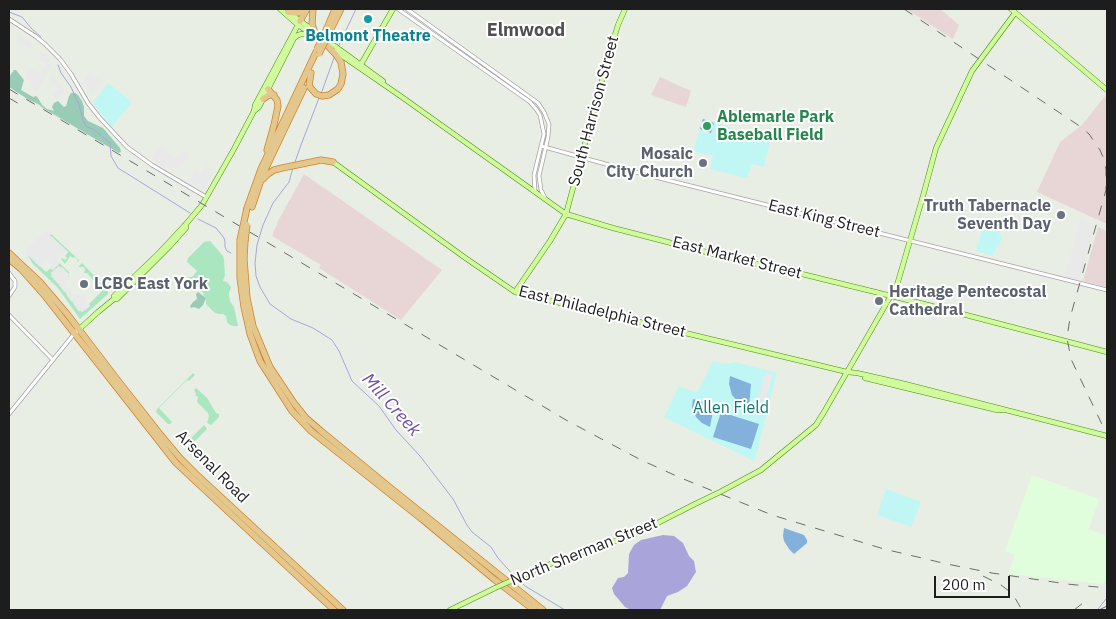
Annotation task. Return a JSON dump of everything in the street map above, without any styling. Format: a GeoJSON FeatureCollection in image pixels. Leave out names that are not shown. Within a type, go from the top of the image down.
{"type":"FeatureCollection","features":[{"type":"Feature","properties":{"kind":"highway"},"geometry":{"type":"LineString","coordinates":[[284,10],[298,13],[306,9]]}},
{"type":"Feature","properties":{"kind":"highway"},"geometry":{"type":"LineString","coordinates":[[300,24],[306,9]]}},
{"type":"Feature","properties":{"kind":"highway"},"geometry":{"type":"LineString","coordinates":[[313,9],[312,24],[315,34]]}},
{"type":"Feature","properties":{"kind":"highway"},"geometry":{"type":"LineString","coordinates":[[249,209],[328,30],[339,10]]}},
{"type":"Feature","properties":{"kind":"highway"},"geometry":{"type":"LineString","coordinates":[[310,73],[309,86],[316,94],[326,96],[338,89],[343,74],[342,68],[339,53],[330,47]]}},
{"type":"Feature","properties":{"kind":"highway"},"geometry":{"type":"LineString","coordinates":[[261,170],[318,53]]}},
{"type":"Feature","properties":{"kind":"highway"},"geometry":{"type":"LineString","coordinates":[[268,89],[274,95],[277,110],[249,209],[243,240],[240,278],[250,334],[260,362],[292,411],[311,431],[534,610]]}},
{"type":"Feature","properties":{"kind":"highway"},"geometry":{"type":"LineString","coordinates":[[263,99],[268,95],[274,95]]}},
{"type":"Feature","properties":{"kind":"highway"},"geometry":{"type":"LineString","coordinates":[[258,187],[268,174],[274,170],[321,160],[333,162]]}},
{"type":"Feature","properties":{"kind":"highway"},"geometry":{"type":"LineString","coordinates":[[243,240],[247,298],[253,326],[270,368],[306,418],[543,610]]}},
{"type":"Feature","properties":{"kind":"highway"},"geometry":{"type":"LineString","coordinates":[[9,253],[40,282],[77,331]]}},
{"type":"Feature","properties":{"kind":"highway"},"geometry":{"type":"LineString","coordinates":[[9,259],[77,331]]}},
{"type":"Feature","properties":{"kind":"highway","name":"Arsenal Road"},"geometry":{"type":"LineString","coordinates":[[77,331],[176,463],[334,610]]}},
{"type":"Feature","properties":{"kind":"highway","name":"Arsenal Road"},"geometry":{"type":"LineString","coordinates":[[77,331],[180,458],[343,610]]}},
{"type":"Feature","properties":{"kind":"main road"},"geometry":{"type":"LineString","coordinates":[[360,67],[393,9]]}},
{"type":"Feature","properties":{"kind":"main road","name":"South Harrison Street"},"geometry":{"type":"LineString","coordinates":[[515,292],[565,216],[616,30],[625,9]]}},
{"type":"Feature","properties":{"kind":"main road"},"geometry":{"type":"LineString","coordinates":[[1010,9],[1107,90]]}},
{"type":"Feature","properties":{"kind":"main road"},"geometry":{"type":"LineString","coordinates":[[284,10],[300,24]]}},
{"type":"Feature","properties":{"kind":"main road"},"geometry":{"type":"LineString","coordinates":[[284,10],[330,47]]}},
{"type":"Feature","properties":{"kind":"main road","name":"North Sherman Street"},"geometry":{"type":"LineString","coordinates":[[450,610],[560,560],[638,533],[720,492],[755,473],[816,425],[889,299],[895,292],[936,148],[972,71],[1015,13]]}},
{"type":"Feature","properties":{"kind":"main road"},"geometry":{"type":"LineString","coordinates":[[254,110],[259,107],[300,24]]}},
{"type":"Feature","properties":{"kind":"main road"},"geometry":{"type":"LineString","coordinates":[[77,331],[114,300],[114,296],[193,217],[206,197],[300,24]]}},
{"type":"Feature","properties":{"kind":"main road"},"geometry":{"type":"LineString","coordinates":[[293,39],[303,33],[315,34]]}},
{"type":"Feature","properties":{"kind":"main road","name":"East Market Street"},"geometry":{"type":"LineString","coordinates":[[339,53],[386,82],[400,95],[535,191],[565,216],[892,296],[1107,352]]}},
{"type":"Feature","properties":{"kind":"main road","name":"East Philadelphia Street"},"geometry":{"type":"LineString","coordinates":[[333,162],[515,292],[1107,436]]}},
{"type":"Feature","properties":{"kind":"street"},"geometry":{"type":"LineString","coordinates":[[398,9],[530,102],[536,109],[543,124],[544,134],[534,175],[535,191]]}},
{"type":"Feature","properties":{"kind":"street"},"geometry":{"type":"LineString","coordinates":[[408,9],[538,103],[549,124],[546,148],[539,176],[541,190],[545,199]]}},
{"type":"Feature","properties":{"kind":"street"},"geometry":{"type":"LineString","coordinates":[[9,19],[35,36],[60,59],[88,103],[127,146],[152,165],[206,197]]}},
{"type":"Feature","properties":{"kind":"street","name":"East King Street"},"geometry":{"type":"LineString","coordinates":[[541,146],[581,158],[1107,290]]}},
{"type":"Feature","properties":{"kind":"street"},"geometry":{"type":"LineString","coordinates":[[9,273],[15,281],[16,287],[9,296]]}},
{"type":"Feature","properties":{"kind":"street"},"geometry":{"type":"LineString","coordinates":[[9,315],[53,360]]}},
{"type":"Feature","properties":{"kind":"street"},"geometry":{"type":"LineString","coordinates":[[9,414],[77,331]]}},
{"type":"Feature","properties":{"kind":"shaded area"},"geometry":{"type":"Polygon","coordinates":[[[906,9],[940,9],[959,25],[953,39],[906,9]]]}},
{"type":"Feature","properties":{"kind":"shaded area"},"geometry":{"type":"Polygon","coordinates":[[[20,36],[33,43],[30,50],[17,42],[20,36]]]}},
{"type":"Feature","properties":{"kind":"shaded area"},"geometry":{"type":"Polygon","coordinates":[[[41,51],[47,55],[51,66],[37,91],[29,86],[31,82],[24,78],[30,68],[40,74],[46,63],[40,60],[39,54],[41,51]]]}},
{"type":"Feature","properties":{"kind":"shaded area"},"geometry":{"type":"Polygon","coordinates":[[[14,70],[24,80],[21,90],[33,97],[36,96],[47,109],[54,111],[52,107],[58,101],[64,107],[71,93],[78,95],[84,107],[84,116],[88,121],[103,128],[120,148],[121,152],[119,153],[9,87],[9,77],[14,70]]]}},
{"type":"Feature","properties":{"kind":"shaded area"},"geometry":{"type":"Polygon","coordinates":[[[90,72],[101,81],[92,93],[82,83],[90,72]]]}},
{"type":"Feature","properties":{"kind":"shaded area"},"geometry":{"type":"Polygon","coordinates":[[[54,76],[65,92],[57,99],[52,94],[58,89],[49,78],[54,76]]]}},
{"type":"Feature","properties":{"kind":"shaded area"},"geometry":{"type":"Polygon","coordinates":[[[660,77],[691,91],[686,107],[651,95],[660,77]]]}},
{"type":"Feature","properties":{"kind":"shaded area"},"geometry":{"type":"Polygon","coordinates":[[[1106,95],[1107,224],[1037,192],[1060,142],[1082,125],[1106,95]]]}},
{"type":"Feature","properties":{"kind":"shaded area","name":"Ablemarle Park Baseball Field"},"geometry":{"type":"Polygon","coordinates":[[[703,119],[714,123],[711,133],[700,129],[703,119]]]}},
{"type":"Feature","properties":{"kind":"shaded area"},"geometry":{"type":"Polygon","coordinates":[[[160,146],[176,159],[183,151],[189,156],[178,170],[174,167],[165,169],[151,158],[160,146]]]}},
{"type":"Feature","properties":{"kind":"shaded area"},"geometry":{"type":"Polygon","coordinates":[[[206,166],[215,170],[204,190],[187,180],[195,169],[200,174],[206,166]]]}},
{"type":"Feature","properties":{"kind":"shaded area"},"geometry":{"type":"Polygon","coordinates":[[[304,174],[442,270],[401,320],[319,268],[321,265],[272,236],[278,221],[304,174]]]}},
{"type":"Feature","properties":{"kind":"shaded area"},"geometry":{"type":"Polygon","coordinates":[[[1080,219],[1095,226],[1079,280],[1065,277],[1080,219]]]}},
{"type":"Feature","properties":{"kind":"shaded area"},"geometry":{"type":"Polygon","coordinates":[[[1098,227],[1107,231],[1107,287],[1083,281],[1098,227]]]}},
{"type":"Feature","properties":{"kind":"shaded area"},"geometry":{"type":"Polygon","coordinates":[[[46,231],[51,234],[49,237],[51,236],[68,252],[64,257],[62,253],[56,259],[59,264],[52,270],[49,266],[51,264],[47,260],[40,267],[25,252],[46,231]]]}},
{"type":"Feature","properties":{"kind":"shaded area"},"geometry":{"type":"Polygon","coordinates":[[[51,234],[79,260],[78,262],[75,257],[70,256],[65,264],[61,259],[65,260],[67,258],[65,256],[68,252],[49,236],[51,234]]]}},
{"type":"Feature","properties":{"kind":"shaded area"},"geometry":{"type":"Polygon","coordinates":[[[210,241],[223,256],[225,275],[223,281],[227,282],[231,287],[229,292],[230,301],[234,307],[238,326],[230,325],[223,314],[215,313],[206,304],[206,298],[197,286],[197,282],[192,281],[188,277],[192,277],[197,271],[187,262],[188,258],[204,242],[210,241]]]}},
{"type":"Feature","properties":{"kind":"shaded area"},"geometry":{"type":"Polygon","coordinates":[[[27,254],[46,272],[51,268],[53,270],[59,264],[58,262],[69,272],[69,274],[59,266],[51,273],[51,276],[60,283],[59,285],[67,292],[66,294],[72,302],[74,301],[79,311],[82,312],[90,306],[89,304],[105,288],[108,294],[80,319],[58,288],[33,264],[27,254]]]}},
{"type":"Feature","properties":{"kind":"shaded area"},"geometry":{"type":"Polygon","coordinates":[[[82,263],[102,284],[99,288],[99,282],[94,281],[87,273],[84,273],[84,267],[78,267],[82,263]]]}},
{"type":"Feature","properties":{"kind":"shaded area"},"geometry":{"type":"Polygon","coordinates":[[[59,266],[69,275],[69,281],[67,279],[65,281],[68,287],[67,291],[70,290],[73,295],[87,297],[86,302],[90,306],[82,312],[80,310],[79,312],[73,303],[74,301],[72,302],[67,292],[65,293],[59,285],[60,283],[58,284],[51,276],[51,273],[59,266]]]}},
{"type":"Feature","properties":{"kind":"shaded area"},"geometry":{"type":"Polygon","coordinates":[[[198,292],[206,298],[203,305],[199,309],[191,308],[190,306],[197,299],[196,294],[198,292]]]}},
{"type":"Feature","properties":{"kind":"shaded area"},"geometry":{"type":"Polygon","coordinates":[[[193,373],[195,375],[189,381],[187,380],[159,408],[172,422],[168,424],[156,412],[157,409],[193,373]]]}},
{"type":"Feature","properties":{"kind":"shaded area"},"geometry":{"type":"Polygon","coordinates":[[[767,373],[771,374],[772,377],[766,400],[758,400],[764,376],[767,373]]]}},
{"type":"Feature","properties":{"kind":"shaded area"},"geometry":{"type":"Polygon","coordinates":[[[730,376],[751,384],[749,407],[738,402],[732,395],[729,384],[730,376]]]}},
{"type":"Feature","properties":{"kind":"shaded area"},"geometry":{"type":"Polygon","coordinates":[[[196,388],[207,398],[216,413],[219,414],[219,417],[211,425],[207,423],[208,413],[197,402],[198,397],[195,395],[194,390],[196,388]]]}},
{"type":"Feature","properties":{"kind":"shaded area"},"geometry":{"type":"Polygon","coordinates":[[[693,399],[714,405],[710,427],[696,417],[692,407],[693,399]]]}},
{"type":"Feature","properties":{"kind":"shaded area"},"geometry":{"type":"Polygon","coordinates":[[[721,412],[759,424],[751,449],[713,437],[721,412]]]}},
{"type":"Feature","properties":{"kind":"shaded area"},"geometry":{"type":"Polygon","coordinates":[[[204,425],[207,429],[196,440],[191,444],[186,441],[188,437],[190,439],[204,425]]]}},
{"type":"Feature","properties":{"kind":"shaded area"},"geometry":{"type":"Polygon","coordinates":[[[1032,475],[1099,499],[1089,529],[1107,536],[1107,578],[1103,584],[1008,574],[1015,555],[1005,551],[1032,475]]]}},
{"type":"Feature","properties":{"kind":"shaded area"},"geometry":{"type":"Polygon","coordinates":[[[784,528],[804,535],[807,540],[807,543],[794,554],[784,541],[784,528]]]}},
{"type":"Feature","properties":{"kind":"shaded area"},"geometry":{"type":"Polygon","coordinates":[[[663,535],[674,536],[683,543],[689,556],[694,561],[696,572],[687,586],[667,596],[660,610],[631,610],[625,607],[614,594],[612,588],[618,578],[624,577],[628,573],[629,554],[634,545],[641,540],[663,535]]]}},
{"type":"Feature","properties":{"kind":"green space"},"geometry":{"type":"Polygon","coordinates":[[[108,83],[132,102],[112,127],[94,105],[94,101],[108,83]]]}},
{"type":"Feature","properties":{"kind":"green space"},"geometry":{"type":"Polygon","coordinates":[[[703,118],[770,142],[764,167],[752,164],[747,178],[710,169],[713,156],[693,151],[703,118]]]}},
{"type":"Feature","properties":{"kind":"green space"},"geometry":{"type":"Polygon","coordinates":[[[985,221],[1001,226],[999,235],[1002,236],[999,248],[996,247],[993,256],[976,251],[985,221]]]}},
{"type":"Feature","properties":{"kind":"green space","name":"Allen Field"},"geometry":{"type":"Polygon","coordinates":[[[713,361],[725,364],[735,362],[777,373],[754,461],[664,417],[679,386],[695,392],[698,391],[713,361]]]}},
{"type":"Feature","properties":{"kind":"green space"},"geometry":{"type":"Polygon","coordinates":[[[886,489],[921,502],[911,527],[877,515],[886,489]]]}},
{"type":"Feature","properties":{"kind":"waterway","name":"Mill Creek"},"geometry":{"type":"LineString","coordinates":[[338,47],[356,9]]}},
{"type":"Feature","properties":{"kind":"waterway"},"geometry":{"type":"LineString","coordinates":[[9,12],[22,17],[41,37]]}},
{"type":"Feature","properties":{"kind":"waterway","name":"Mill Creek"},"geometry":{"type":"LineString","coordinates":[[321,94],[335,55]]}},
{"type":"Feature","properties":{"kind":"waterway"},"geometry":{"type":"LineString","coordinates":[[58,65],[71,87],[84,123],[110,143],[111,156],[118,168],[190,213]]}},
{"type":"Feature","properties":{"kind":"waterway","name":"Mill Creek"},"geometry":{"type":"LineString","coordinates":[[295,162],[319,98]]}},
{"type":"Feature","properties":{"kind":"waterway","name":"Mill Creek"},"geometry":{"type":"LineString","coordinates":[[293,168],[289,182],[273,203],[263,225],[257,245],[255,263],[256,276],[260,287],[270,304],[291,319],[313,328],[332,340],[352,381],[379,406],[396,430],[420,456],[453,499],[472,532],[491,547],[515,577]]}},
{"type":"Feature","properties":{"kind":"waterway"},"geometry":{"type":"LineString","coordinates":[[198,219],[216,228],[224,238],[227,251],[231,253]]}},
{"type":"Feature","properties":{"kind":"waterway","name":"Mill Creek"},"geometry":{"type":"LineString","coordinates":[[518,579],[525,586],[565,610]]}},
{"type":"Feature","properties":{"kind":"waterway"},"geometry":{"type":"LineString","coordinates":[[1098,609],[1106,599]]}},
{"type":"Feature","properties":{"kind":"railway"},"geometry":{"type":"LineString","coordinates":[[904,9],[1078,125],[1089,134],[1100,150],[1106,169],[1106,190],[1070,318],[1067,338],[1071,359],[1107,435]]}},
{"type":"Feature","properties":{"kind":"railway"},"geometry":{"type":"LineString","coordinates":[[9,89],[566,420],[641,460],[772,515],[884,549],[992,573],[1107,588]]}},
{"type":"Feature","properties":{"kind":"railway"},"geometry":{"type":"LineString","coordinates":[[9,98],[26,108]]}},
{"type":"Feature","properties":{"kind":"railway"},"geometry":{"type":"LineString","coordinates":[[983,576],[1009,591],[1022,610]]}},
{"type":"Feature","properties":{"kind":"railway"},"geometry":{"type":"LineString","coordinates":[[1074,610],[1083,603]]}},
{"type":"Feature","properties":{"kind":"railway"},"geometry":{"type":"LineString","coordinates":[[1099,610],[1107,606]]}},
{"type":"Feature","properties":{"kind":"place","name":"Belmont Theatre"},"geometry":{"type":"Point","coordinates":[368,19]}},
{"type":"Feature","properties":{"kind":"place","name":"Ablemarle Park Baseball Field"},"geometry":{"type":"Point","coordinates":[707,126]}},
{"type":"Feature","properties":{"kind":"place","name":"Mosaic City Church"},"geometry":{"type":"Point","coordinates":[703,163]}},
{"type":"Feature","properties":{"kind":"place","name":"Truth Tabernacle Seventh Day"},"geometry":{"type":"Point","coordinates":[1061,215]}},
{"type":"Feature","properties":{"kind":"place","name":"LCBC East York"},"geometry":{"type":"Point","coordinates":[84,284]}},
{"type":"Feature","properties":{"kind":"place","name":"Heritage Pentecostal Cathedral"},"geometry":{"type":"Point","coordinates":[879,301]}},
{"type":"Feature","properties":{"kind":"district","name":"Elmwood"},"geometry":{"type":"Point","coordinates":[526,31]}}]}
